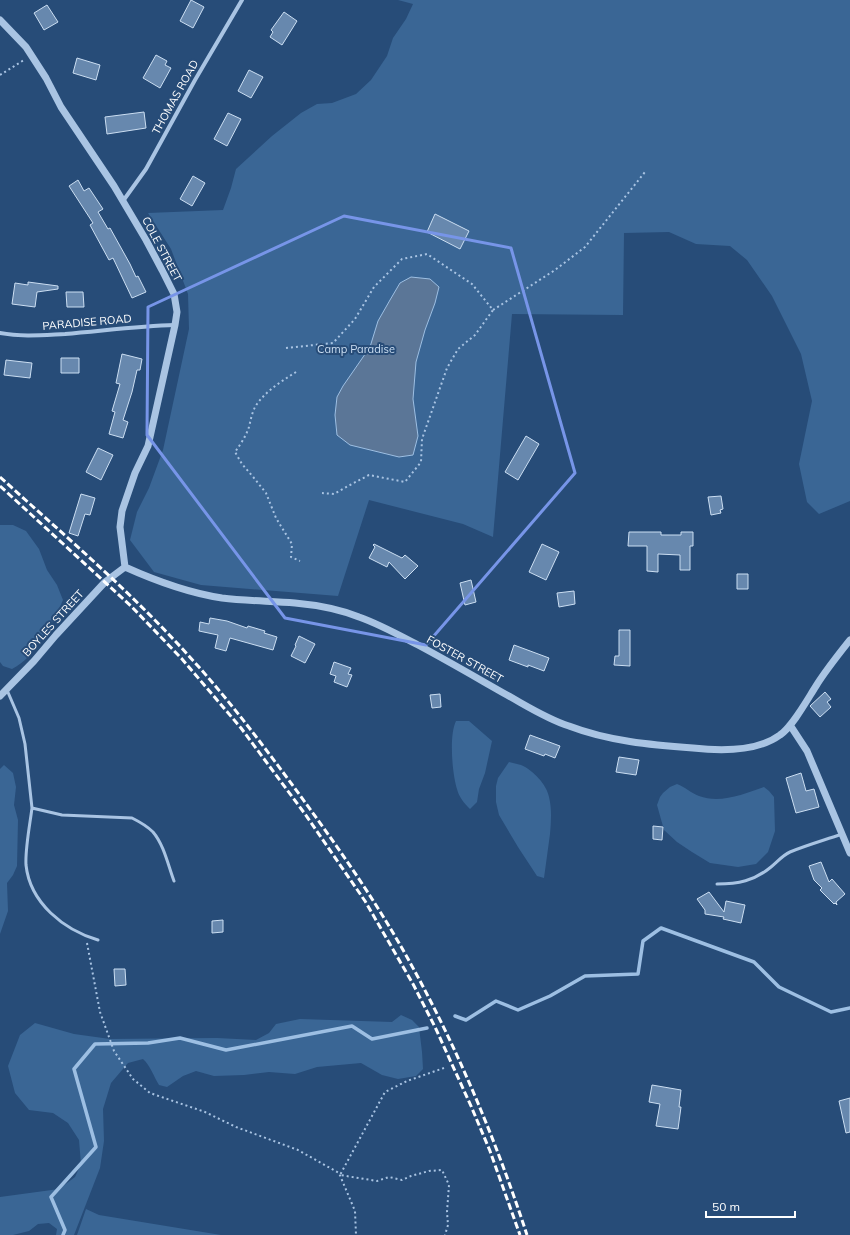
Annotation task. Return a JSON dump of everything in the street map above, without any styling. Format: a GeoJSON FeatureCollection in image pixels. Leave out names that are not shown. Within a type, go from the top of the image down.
{"type":"FeatureCollection","features":[{"type":"Feature","properties":{"kind":"street","name":"THOMAS ROAD"},"geometry":{"type":"LineString","coordinates":[[123,202],[146,169],[195,80],[242,0]]}},
{"type":"Feature","properties":{"kind":"street","name":"COLE STREET"},"geometry":{"type":"LineString","coordinates":[[0,20],[26,47],[46,78],[61,107],[123,202],[174,294],[177,312],[175,326],[148,446],[135,473],[122,511],[120,527],[125,567]]}},
{"type":"Feature","properties":{"kind":"street","name":"PARADISE ROAD"},"geometry":{"type":"LineString","coordinates":[[0,333],[15,336],[45,335],[96,332],[146,326],[175,326]]}},
{"type":"Feature","properties":{"kind":"street","name":"BOYLES STREET"},"geometry":{"type":"LineString","coordinates":[[0,696],[105,582],[125,567]]}},
{"type":"Feature","properties":{"kind":"street","name":"FOSTER STREET"},"geometry":{"type":"LineString","coordinates":[[125,567],[162,583],[221,598],[295,603],[331,608],[360,617],[397,634],[535,711],[567,726],[616,740],[710,750],[745,749],[767,742],[780,735],[790,725],[823,675],[850,640]]}},
{"type":"Feature","properties":{"kind":"street"},"geometry":{"type":"LineString","coordinates":[[790,725],[807,751],[850,853]]}},
{"type":"Feature","properties":{"kind":"lane"},"geometry":{"type":"LineString","coordinates":[[7,690],[19,718],[25,744],[32,808],[26,864],[29,879],[40,903],[67,927],[85,936],[98,940]]}},
{"type":"Feature","properties":{"kind":"lane"},"geometry":{"type":"LineString","coordinates":[[32,808],[62,815],[132,818],[142,823],[153,832],[160,845],[174,881]]}},
{"type":"Feature","properties":{"kind":"lane"},"geometry":{"type":"LineString","coordinates":[[717,884],[738,883],[755,877],[772,867],[788,852],[842,834]]}},
{"type":"Feature","properties":{"kind":"path"},"geometry":{"type":"LineString","coordinates":[[0,75],[32,56]]}},
{"type":"Feature","properties":{"kind":"path"},"geometry":{"type":"LineString","coordinates":[[322,493],[334,494],[369,475],[405,482],[421,462],[422,440],[447,368],[458,349],[475,335],[493,310],[555,270],[585,247],[645,172]]}},
{"type":"Feature","properties":{"kind":"path"},"geometry":{"type":"LineString","coordinates":[[286,348],[333,343],[355,319],[374,287],[402,259],[427,254],[472,284],[493,310]]}},
{"type":"Feature","properties":{"kind":"path"},"geometry":{"type":"LineString","coordinates":[[296,372],[273,387],[257,404],[251,416],[248,428],[235,452],[242,464],[266,493],[276,518],[292,544],[290,557],[300,562]]}},
{"type":"Feature","properties":{"kind":"path"},"geometry":{"type":"LineString","coordinates":[[85,936],[100,1012],[114,1051],[133,1079],[150,1093],[205,1112],[236,1127],[298,1150],[339,1173],[355,1210],[356,1235]]}},
{"type":"Feature","properties":{"kind":"path"},"geometry":{"type":"LineString","coordinates":[[340,1175],[385,1092],[407,1081],[444,1068]]}},
{"type":"Feature","properties":{"kind":"path"},"geometry":{"type":"LineString","coordinates":[[340,1175],[378,1181],[390,1177],[402,1180],[417,1174],[442,1170],[449,1185],[446,1212],[448,1225],[445,1235]]}},
{"type":"Feature","properties":{"kind":"highlighted area"},"geometry":{"type":"Polygon","coordinates":[[[344,216],[511,248],[575,473],[426,645],[285,618],[147,435],[148,307],[344,216]]]}},
{"type":"Feature","properties":{"kind":"green space","name":"Camp Paradise"},"geometry":{"type":"Polygon","coordinates":[[[398,0],[850,0],[850,501],[819,514],[807,502],[799,464],[812,401],[801,354],[772,296],[747,260],[730,246],[696,244],[669,232],[624,233],[623,315],[512,314],[493,537],[463,524],[369,500],[338,596],[201,585],[154,572],[130,540],[137,512],[149,488],[163,450],[189,329],[188,294],[171,249],[148,213],[223,210],[236,169],[272,136],[301,113],[317,104],[332,103],[356,94],[371,80],[387,56],[393,38],[406,19],[413,4],[398,0]]]}},
{"type":"Feature","properties":{"kind":"green space"},"geometry":{"type":"Polygon","coordinates":[[[0,525],[13,525],[26,531],[39,549],[47,570],[57,585],[63,600],[43,639],[21,664],[12,669],[3,666],[0,662],[0,525]]]}},
{"type":"Feature","properties":{"kind":"green space"},"geometry":{"type":"Polygon","coordinates":[[[456,721],[469,721],[492,741],[477,802],[470,809],[459,795],[455,782],[452,754],[452,735],[456,721]]]}},
{"type":"Feature","properties":{"kind":"green space"},"geometry":{"type":"Polygon","coordinates":[[[509,762],[521,765],[530,770],[539,778],[548,792],[551,806],[551,820],[544,878],[537,876],[499,815],[496,802],[496,786],[498,778],[509,762]]]}},
{"type":"Feature","properties":{"kind":"green space"},"geometry":{"type":"Polygon","coordinates":[[[4,765],[13,773],[16,787],[14,805],[18,820],[17,866],[7,883],[8,911],[0,934],[0,769],[4,765]]]}},
{"type":"Feature","properties":{"kind":"green space"},"geometry":{"type":"Polygon","coordinates":[[[677,784],[699,796],[715,799],[724,799],[764,787],[774,797],[775,831],[768,852],[756,864],[738,867],[710,863],[677,842],[664,830],[657,805],[663,793],[670,787],[677,784]]]}},
{"type":"Feature","properties":{"kind":"green space"},"geometry":{"type":"Polygon","coordinates":[[[401,1015],[412,1020],[419,1027],[423,1069],[416,1076],[398,1079],[382,1075],[361,1063],[317,1067],[295,1074],[269,1072],[214,1076],[196,1071],[183,1076],[167,1087],[159,1085],[150,1068],[143,1059],[128,1063],[111,1083],[103,1109],[104,1141],[100,1168],[74,1235],[56,1235],[57,1229],[49,1223],[38,1224],[29,1231],[13,1235],[0,1235],[0,1197],[59,1189],[75,1177],[81,1164],[79,1140],[68,1123],[53,1113],[29,1110],[15,1093],[8,1066],[20,1035],[35,1023],[74,1034],[110,1039],[217,1038],[256,1040],[269,1033],[276,1024],[300,1019],[392,1022],[401,1015]]]}},
{"type":"Feature","properties":{"kind":"green space"},"geometry":{"type":"Polygon","coordinates":[[[86,1209],[99,1215],[221,1235],[77,1235],[86,1209]]]}},
{"type":"Feature","properties":{"kind":"shaded area"},"geometry":{"type":"Polygon","coordinates":[[[411,277],[430,279],[439,287],[416,362],[413,399],[418,436],[413,455],[399,457],[350,445],[337,435],[335,415],[337,397],[370,347],[378,321],[400,283],[411,277]]]}},
{"type":"Feature","properties":{"kind":"building"},"geometry":{"type":"Polygon","coordinates":[[[191,0],[204,7],[193,28],[180,21],[191,0]]]}},
{"type":"Feature","properties":{"kind":"building"},"geometry":{"type":"Polygon","coordinates":[[[47,5],[58,22],[44,30],[34,13],[47,5]]]}},
{"type":"Feature","properties":{"kind":"building"},"geometry":{"type":"Polygon","coordinates":[[[284,12],[297,21],[282,45],[270,37],[273,32],[271,30],[284,12]]]}},
{"type":"Feature","properties":{"kind":"building"},"geometry":{"type":"Polygon","coordinates":[[[156,55],[167,61],[165,65],[171,68],[160,88],[143,78],[156,55]]]}},
{"type":"Feature","properties":{"kind":"building"},"geometry":{"type":"Polygon","coordinates":[[[77,58],[100,65],[96,80],[73,73],[77,58]]]}},
{"type":"Feature","properties":{"kind":"building"},"geometry":{"type":"Polygon","coordinates":[[[249,70],[263,77],[251,98],[238,91],[249,70]]]}},
{"type":"Feature","properties":{"kind":"building"},"geometry":{"type":"Polygon","coordinates":[[[144,112],[146,128],[107,134],[105,117],[144,112]]]}},
{"type":"Feature","properties":{"kind":"building"},"geometry":{"type":"Polygon","coordinates":[[[228,113],[241,119],[227,146],[214,139],[228,113]]]}},
{"type":"Feature","properties":{"kind":"building"},"geometry":{"type":"Polygon","coordinates":[[[193,176],[205,183],[192,206],[180,199],[193,176]]]}},
{"type":"Feature","properties":{"kind":"building"},"geometry":{"type":"Polygon","coordinates":[[[78,180],[84,191],[89,188],[103,209],[98,212],[108,229],[110,228],[136,277],[138,276],[146,292],[132,298],[113,258],[109,260],[90,225],[93,223],[69,186],[78,180]]]}},
{"type":"Feature","properties":{"kind":"building"},"geometry":{"type":"Polygon","coordinates":[[[435,214],[469,231],[460,249],[427,232],[435,214]]]}},
{"type":"Feature","properties":{"kind":"building"},"geometry":{"type":"Polygon","coordinates":[[[28,282],[58,286],[58,289],[37,292],[35,307],[12,304],[15,283],[28,285],[28,282]]]}},
{"type":"Feature","properties":{"kind":"building"},"geometry":{"type":"Polygon","coordinates":[[[66,292],[83,292],[84,307],[67,307],[66,292]]]}},
{"type":"Feature","properties":{"kind":"building"},"geometry":{"type":"Polygon","coordinates":[[[122,354],[142,359],[140,370],[137,370],[123,420],[128,422],[123,438],[109,434],[115,412],[112,411],[120,384],[116,383],[122,354]]]}},
{"type":"Feature","properties":{"kind":"building"},"geometry":{"type":"Polygon","coordinates":[[[61,358],[79,358],[79,373],[61,373],[61,358]]]}},
{"type":"Feature","properties":{"kind":"building"},"geometry":{"type":"Polygon","coordinates":[[[6,360],[32,363],[30,378],[4,375],[6,360]]]}},
{"type":"Feature","properties":{"kind":"building"},"geometry":{"type":"Polygon","coordinates":[[[526,436],[539,444],[518,480],[505,472],[526,436]]]}},
{"type":"Feature","properties":{"kind":"building"},"geometry":{"type":"Polygon","coordinates":[[[98,448],[113,455],[101,480],[86,472],[98,448]]]}},
{"type":"Feature","properties":{"kind":"building"},"geometry":{"type":"Polygon","coordinates":[[[81,494],[95,498],[90,515],[85,514],[78,536],[69,533],[81,494]]]}},
{"type":"Feature","properties":{"kind":"building"},"geometry":{"type":"Polygon","coordinates":[[[721,496],[723,509],[720,510],[721,513],[711,515],[708,497],[721,496]]]}},
{"type":"Feature","properties":{"kind":"building"},"geometry":{"type":"Polygon","coordinates":[[[629,532],[661,532],[661,535],[681,535],[681,532],[693,532],[693,546],[690,546],[690,570],[680,570],[680,555],[658,554],[658,572],[647,571],[647,546],[628,546],[629,532]]]}},
{"type":"Feature","properties":{"kind":"building"},"geometry":{"type":"Polygon","coordinates":[[[374,544],[402,558],[405,555],[418,566],[405,579],[389,562],[387,567],[369,558],[375,547],[373,545],[374,544]]]}},
{"type":"Feature","properties":{"kind":"building"},"geometry":{"type":"Polygon","coordinates":[[[542,544],[559,552],[546,580],[529,572],[542,544]]]}},
{"type":"Feature","properties":{"kind":"building"},"geometry":{"type":"Polygon","coordinates":[[[737,574],[748,574],[748,589],[737,589],[737,574]]]}},
{"type":"Feature","properties":{"kind":"building"},"geometry":{"type":"Polygon","coordinates":[[[471,580],[476,602],[465,605],[460,583],[471,580]]]}},
{"type":"Feature","properties":{"kind":"building"},"geometry":{"type":"Polygon","coordinates":[[[574,591],[575,604],[559,607],[557,593],[574,591]]]}},
{"type":"Feature","properties":{"kind":"building"},"geometry":{"type":"Polygon","coordinates":[[[210,618],[227,621],[247,628],[248,626],[265,631],[264,633],[277,637],[273,650],[230,638],[226,651],[215,648],[218,635],[199,631],[200,622],[209,624],[210,618]]]}},
{"type":"Feature","properties":{"kind":"building"},"geometry":{"type":"Polygon","coordinates":[[[619,630],[630,630],[630,666],[614,665],[615,656],[619,656],[619,630]]]}},
{"type":"Feature","properties":{"kind":"building"},"geometry":{"type":"Polygon","coordinates":[[[299,636],[315,644],[305,663],[291,656],[299,636]]]}},
{"type":"Feature","properties":{"kind":"building"},"geometry":{"type":"Polygon","coordinates":[[[514,645],[549,658],[544,671],[509,660],[514,645]]]}},
{"type":"Feature","properties":{"kind":"building"},"geometry":{"type":"Polygon","coordinates":[[[334,662],[351,668],[348,674],[352,675],[347,687],[334,682],[336,676],[330,674],[334,662]]]}},
{"type":"Feature","properties":{"kind":"building"},"geometry":{"type":"Polygon","coordinates":[[[825,692],[831,699],[827,702],[831,707],[820,717],[810,706],[825,692]]]}},
{"type":"Feature","properties":{"kind":"building"},"geometry":{"type":"Polygon","coordinates":[[[440,694],[441,707],[432,708],[430,695],[440,694]]]}},
{"type":"Feature","properties":{"kind":"building"},"geometry":{"type":"Polygon","coordinates":[[[530,735],[560,746],[555,758],[545,754],[544,756],[525,749],[530,735]]]}},
{"type":"Feature","properties":{"kind":"building"},"geometry":{"type":"Polygon","coordinates":[[[619,757],[639,760],[636,775],[616,772],[619,757]]]}},
{"type":"Feature","properties":{"kind":"building"},"geometry":{"type":"Polygon","coordinates":[[[801,773],[806,791],[814,789],[819,807],[796,813],[786,778],[801,773]]]}},
{"type":"Feature","properties":{"kind":"building"},"geometry":{"type":"Polygon","coordinates":[[[653,826],[663,827],[662,840],[653,839],[653,826]]]}},
{"type":"Feature","properties":{"kind":"building"},"geometry":{"type":"Polygon","coordinates":[[[821,862],[829,882],[832,879],[845,894],[836,902],[837,905],[835,903],[834,904],[820,890],[822,888],[814,880],[809,866],[821,862]]]}},
{"type":"Feature","properties":{"kind":"building"},"geometry":{"type":"Polygon","coordinates":[[[709,892],[724,912],[726,901],[745,905],[741,923],[723,919],[724,917],[705,914],[705,910],[697,899],[709,892]]]}},
{"type":"Feature","properties":{"kind":"building"},"geometry":{"type":"Polygon","coordinates":[[[223,920],[223,932],[212,933],[212,921],[223,920]]]}},
{"type":"Feature","properties":{"kind":"building"},"geometry":{"type":"Polygon","coordinates":[[[114,969],[125,969],[126,985],[115,986],[114,969]]]}},
{"type":"Feature","properties":{"kind":"building"},"geometry":{"type":"Polygon","coordinates":[[[652,1085],[681,1090],[679,1107],[681,1107],[678,1129],[656,1126],[660,1104],[649,1102],[652,1085]]]}},
{"type":"Feature","properties":{"kind":"building"},"geometry":{"type":"Polygon","coordinates":[[[850,1098],[850,1132],[846,1133],[839,1101],[850,1098]]]}},
{"type":"Feature","properties":{"kind":"waterway"},"geometry":{"type":"LineString","coordinates":[[455,1016],[466,1020],[496,1001],[518,1010],[550,996],[585,976],[638,974],[643,941],[661,928],[754,962],[779,987],[831,1012],[850,1008]]}},
{"type":"Feature","properties":{"kind":"waterway"},"geometry":{"type":"LineString","coordinates":[[63,1235],[65,1230],[51,1197],[96,1147],[74,1069],[95,1044],[148,1043],[180,1038],[226,1050],[352,1026],[372,1039],[427,1028]]}},
{"type":"Feature","properties":{"kind":"railway"},"geometry":{"type":"LineString","coordinates":[[0,477],[120,586],[188,655],[252,731],[346,860],[399,943],[437,1013],[486,1122],[527,1235]]}},
{"type":"Feature","properties":{"kind":"railway"},"geometry":{"type":"LineString","coordinates":[[0,486],[131,606],[182,659],[241,728],[305,814],[365,901],[413,984],[435,1027],[490,1151],[520,1235]]}}]}
